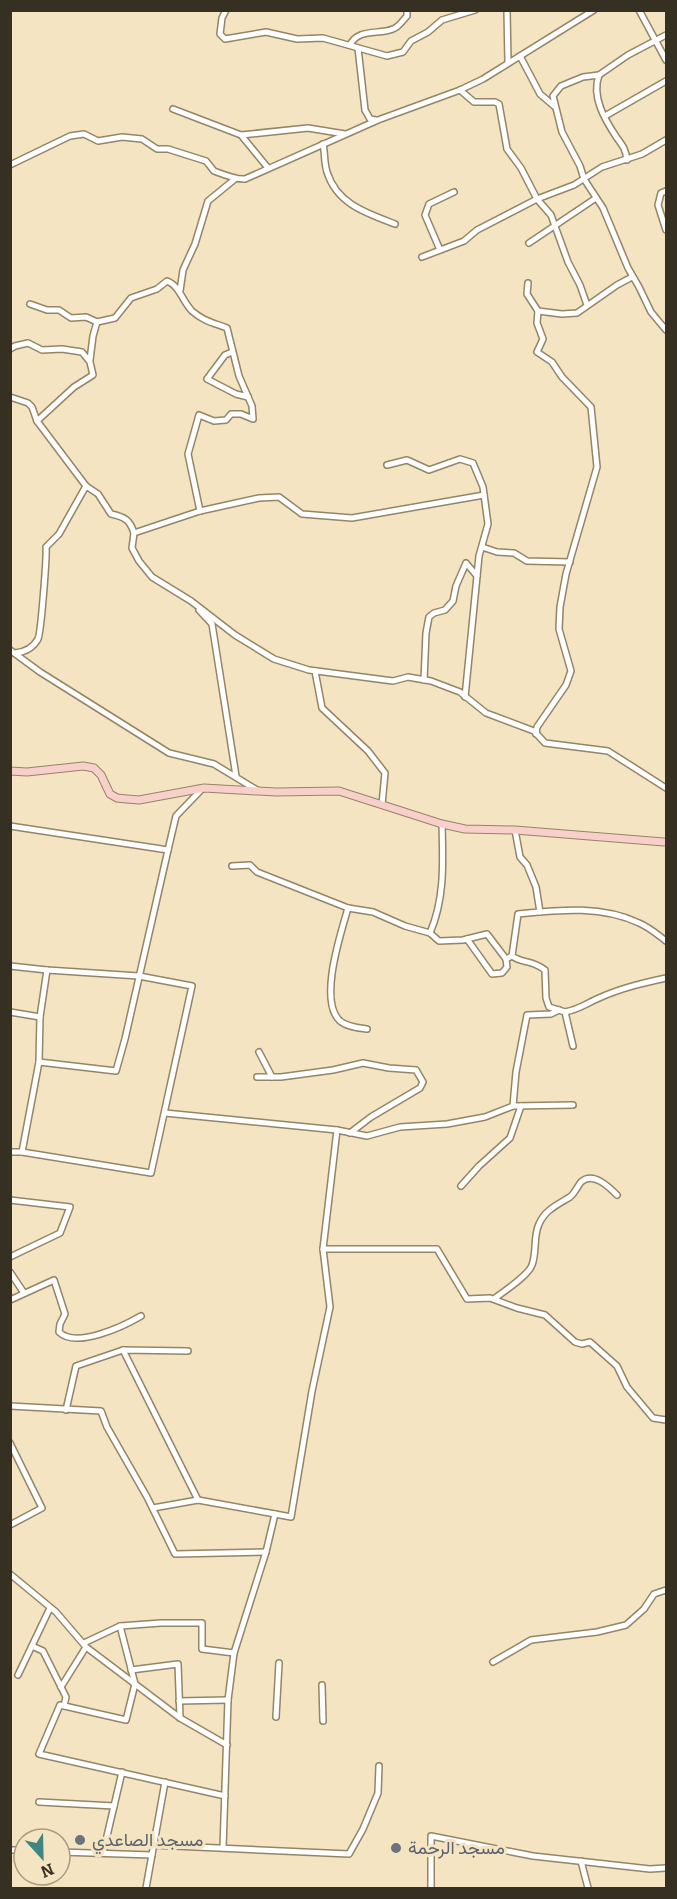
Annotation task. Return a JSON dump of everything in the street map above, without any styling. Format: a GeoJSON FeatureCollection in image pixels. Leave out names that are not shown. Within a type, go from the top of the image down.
{"type":"FeatureCollection","features":[{"type":"Feature","properties":{"kind":"street"},"geometry":{"type":"LineString","coordinates":[[226,10],[222,18],[220,34],[225,39],[266,32],[291,38],[322,38],[387,56],[403,52],[411,41],[428,32],[442,20],[475,10]]}},
{"type":"Feature","properties":{"kind":"street"},"geometry":{"type":"LineString","coordinates":[[350,45],[361,35],[393,29],[407,16],[407,10]]}},
{"type":"Feature","properties":{"kind":"street"},"geometry":{"type":"LineString","coordinates":[[507,10],[508,63]]}},
{"type":"Feature","properties":{"kind":"street"},"geometry":{"type":"LineString","coordinates":[[10,165],[70,136],[84,134],[98,141],[122,137],[142,139],[157,149],[168,149],[206,161],[214,171],[226,173],[235,178],[245,178],[378,120],[460,90],[594,10]]}},
{"type":"Feature","properties":{"kind":"street"},"geometry":{"type":"LineString","coordinates":[[639,10],[666,60]]}},
{"type":"Feature","properties":{"kind":"street"},"geometry":{"type":"LineString","coordinates":[[666,35],[628,55],[599,75],[583,77],[561,86],[552,96],[562,132],[580,166],[584,179],[616,236],[632,277],[651,312],[666,330]]}},
{"type":"Feature","properties":{"kind":"street"},"geometry":{"type":"LineString","coordinates":[[358,48],[365,110],[370,119],[378,120]]}},
{"type":"Feature","properties":{"kind":"street"},"geometry":{"type":"LineString","coordinates":[[520,56],[540,94],[554,106]]}},
{"type":"Feature","properties":{"kind":"street"},"geometry":{"type":"LineString","coordinates":[[599,75],[595,93],[605,116],[626,151],[627,160]]}},
{"type":"Feature","properties":{"kind":"street"},"geometry":{"type":"LineString","coordinates":[[605,116],[666,81]]}},
{"type":"Feature","properties":{"kind":"street"},"geometry":{"type":"LineString","coordinates":[[460,90],[474,102],[499,104],[507,149],[533,187],[537,199],[551,215],[568,262],[587,304]]}},
{"type":"Feature","properties":{"kind":"street"},"geometry":{"type":"LineString","coordinates":[[173,109],[241,135],[308,128],[346,134]]}},
{"type":"Feature","properties":{"kind":"street"},"geometry":{"type":"LineString","coordinates":[[241,135],[268,168]]}},
{"type":"Feature","properties":{"kind":"street"},"geometry":{"type":"LineString","coordinates":[[422,257],[464,241],[477,230],[537,199],[574,185],[602,167],[642,154],[666,140]]}},
{"type":"Feature","properties":{"kind":"street"},"geometry":{"type":"LineString","coordinates":[[323,144],[326,171],[339,196],[357,209],[395,224]]}},
{"type":"Feature","properties":{"kind":"street"},"geometry":{"type":"LineString","coordinates":[[180,292],[183,270],[195,244],[208,201],[235,178]]}},
{"type":"Feature","properties":{"kind":"street"},"geometry":{"type":"LineString","coordinates":[[666,191],[661,193],[658,205],[666,230]]}},
{"type":"Feature","properties":{"kind":"street"},"geometry":{"type":"LineString","coordinates":[[440,250],[425,215],[429,204],[454,192]]}},
{"type":"Feature","properties":{"kind":"street"},"geometry":{"type":"LineString","coordinates":[[530,243],[596,198]]}},
{"type":"Feature","properties":{"kind":"street"},"geometry":{"type":"LineString","coordinates":[[538,311],[555,314],[577,313],[587,304],[632,277]]}},
{"type":"Feature","properties":{"kind":"street"},"geometry":{"type":"LineString","coordinates":[[30,304],[47,310],[59,310],[70,318],[86,317],[97,322],[115,318],[131,298],[157,289],[165,281],[172,283],[190,309],[198,316],[210,323],[227,328],[232,352],[252,406],[253,419],[241,414],[231,414],[226,420],[214,421],[199,415],[188,454],[200,511]]}},
{"type":"Feature","properties":{"kind":"street"},"geometry":{"type":"LineString","coordinates":[[528,283],[527,294],[538,311],[537,323],[543,339],[537,352],[552,363],[562,377],[591,407],[597,466],[560,607],[559,629],[571,671],[566,685],[537,727],[536,734]]}},
{"type":"Feature","properties":{"kind":"street"},"geometry":{"type":"LineString","coordinates":[[37,421],[60,399],[93,375],[90,362],[97,322]]}},
{"type":"Feature","properties":{"kind":"street"},"geometry":{"type":"LineString","coordinates":[[10,349],[28,344],[42,350],[76,350],[82,352],[90,362]]}},
{"type":"Feature","properties":{"kind":"street"},"geometry":{"type":"LineString","coordinates":[[232,352],[225,355],[207,379],[236,394],[248,397]]}},
{"type":"Feature","properties":{"kind":"street"},"geometry":{"type":"LineString","coordinates":[[10,397],[28,403],[32,407],[37,421],[86,486],[98,494],[111,514],[124,517],[131,523],[134,533],[132,548],[152,577],[191,601],[256,649],[274,659],[315,671],[393,681],[408,677],[424,680],[459,692],[486,713],[534,731],[545,743],[608,751],[666,788]]}},
{"type":"Feature","properties":{"kind":"street"},"geometry":{"type":"LineString","coordinates":[[387,465],[407,460],[429,470],[460,459],[473,463],[483,487],[488,524],[477,576],[465,697]]}},
{"type":"Feature","properties":{"kind":"street"},"geometry":{"type":"LineString","coordinates":[[13,652],[30,648],[40,633],[46,547],[59,534],[86,486]]}},
{"type":"Feature","properties":{"kind":"street"},"geometry":{"type":"LineString","coordinates":[[134,533],[200,511],[259,498],[279,497],[302,514],[352,518],[484,495]]}},
{"type":"Feature","properties":{"kind":"street"},"geometry":{"type":"LineString","coordinates":[[482,548],[514,553],[526,561],[570,562]]}},
{"type":"Feature","properties":{"kind":"street"},"geometry":{"type":"LineString","coordinates":[[424,680],[429,617],[446,609],[453,601],[456,586],[466,563],[477,576]]}},
{"type":"Feature","properties":{"kind":"street"},"geometry":{"type":"LineString","coordinates":[[191,601],[212,624],[236,776]]}},
{"type":"Feature","properties":{"kind":"street"},"geometry":{"type":"LineString","coordinates":[[13,652],[40,672],[169,753],[214,764],[258,791]]}},
{"type":"Feature","properties":{"kind":"street"},"geometry":{"type":"LineString","coordinates":[[315,671],[322,708],[368,751],[385,773],[382,804]]}},
{"type":"Feature","properties":{"kind":"street"},"geometry":{"type":"LineString","coordinates":[[10,771],[27,772],[83,766],[94,768],[101,775],[110,794],[127,800],[139,800],[204,788],[276,792],[339,791],[442,824],[465,829],[515,830],[666,842]]}},
{"type":"Feature","properties":{"kind":"street"},"geometry":{"type":"LineString","coordinates":[[39,1062],[116,1071],[176,816],[204,788]]}},
{"type":"Feature","properties":{"kind":"street"},"geometry":{"type":"LineString","coordinates":[[430,933],[439,913],[443,876],[442,824]]}},
{"type":"Feature","properties":{"kind":"street"},"geometry":{"type":"LineString","coordinates":[[10,826],[168,850]]}},
{"type":"Feature","properties":{"kind":"street"},"geometry":{"type":"LineString","coordinates":[[515,830],[520,857],[527,865],[536,888],[540,912]]}},
{"type":"Feature","properties":{"kind":"street"},"geometry":{"type":"LineString","coordinates":[[232,866],[250,865],[257,872],[348,908],[374,912],[405,926],[430,933],[439,941],[466,939],[488,934],[509,957],[535,962],[545,970],[546,998],[549,1007],[562,1011]]}},
{"type":"Feature","properties":{"kind":"street"},"geometry":{"type":"LineString","coordinates":[[348,908],[336,949],[331,998],[340,1021],[352,1027],[367,1029]]}},
{"type":"Feature","properties":{"kind":"street"},"geometry":{"type":"LineString","coordinates":[[466,939],[492,974],[502,973],[507,967],[518,914],[571,909],[600,911],[639,923],[666,941]]}},
{"type":"Feature","properties":{"kind":"street"},"geometry":{"type":"LineString","coordinates":[[10,966],[139,976],[192,986],[151,1173],[10,1152]]}},
{"type":"Feature","properties":{"kind":"street"},"geometry":{"type":"LineString","coordinates":[[22,1152],[39,1062],[40,1017],[47,970]]}},
{"type":"Feature","properties":{"kind":"street"},"geometry":{"type":"LineString","coordinates":[[513,1106],[516,1072],[527,1015],[581,1009],[598,998],[635,984],[666,978]]}},
{"type":"Feature","properties":{"kind":"street"},"geometry":{"type":"LineString","coordinates":[[562,1011],[573,1046]]}},
{"type":"Feature","properties":{"kind":"street"},"geometry":{"type":"LineString","coordinates":[[10,1012],[40,1017]]}},
{"type":"Feature","properties":{"kind":"street"},"geometry":{"type":"LineString","coordinates":[[259,1052],[272,1077]]}},
{"type":"Feature","properties":{"kind":"street"},"geometry":{"type":"LineString","coordinates":[[257,1077],[333,1070],[363,1063],[416,1070],[423,1082],[420,1088],[371,1117],[350,1133]]}},
{"type":"Feature","properties":{"kind":"street"},"geometry":{"type":"LineString","coordinates":[[165,1113],[338,1130],[367,1136],[400,1127],[447,1124],[485,1117],[513,1106],[573,1105]]}},
{"type":"Feature","properties":{"kind":"street"},"geometry":{"type":"LineString","coordinates":[[461,1186],[510,1138],[521,1106]]}},
{"type":"Feature","properties":{"kind":"street"},"geometry":{"type":"LineString","coordinates":[[153,1508],[198,1500],[291,1517],[312,1391],[330,1307],[323,1249],[338,1130]]}},
{"type":"Feature","properties":{"kind":"street"},"geometry":{"type":"LineString","coordinates":[[494,1299],[532,1266],[535,1234],[544,1214],[573,1195],[581,1182],[597,1180],[606,1184],[617,1196]]}},
{"type":"Feature","properties":{"kind":"street"},"geometry":{"type":"LineString","coordinates":[[10,1200],[70,1207],[60,1233],[10,1257]]}},
{"type":"Feature","properties":{"kind":"street"},"geometry":{"type":"LineString","coordinates":[[323,1249],[437,1249],[467,1299],[494,1299],[545,1315],[575,1342],[582,1344],[590,1342],[617,1366],[627,1387],[653,1418],[666,1420]]}},
{"type":"Feature","properties":{"kind":"street"},"geometry":{"type":"LineString","coordinates":[[10,1272],[24,1293]]}},
{"type":"Feature","properties":{"kind":"street"},"geometry":{"type":"LineString","coordinates":[[10,1300],[54,1280],[65,1314],[59,1332],[63,1336],[106,1334],[141,1316]]}},
{"type":"Feature","properties":{"kind":"street"},"geometry":{"type":"LineString","coordinates":[[123,1350],[198,1500]]}},
{"type":"Feature","properties":{"kind":"street"},"geometry":{"type":"LineString","coordinates":[[66,1410],[76,1366],[123,1350],[188,1351]]}},
{"type":"Feature","properties":{"kind":"street"},"geometry":{"type":"LineString","coordinates":[[10,1406],[101,1412],[175,1554],[266,1552]]}},
{"type":"Feature","properties":{"kind":"street"},"geometry":{"type":"LineString","coordinates":[[10,1443],[42,1508],[10,1525]]}},
{"type":"Feature","properties":{"kind":"street"},"geometry":{"type":"LineString","coordinates":[[223,1848],[228,1700],[234,1653],[266,1552],[275,1514]]}},
{"type":"Feature","properties":{"kind":"street"},"geometry":{"type":"LineString","coordinates":[[10,1574],[50,1608],[85,1645],[180,1718],[227,1745]]}},
{"type":"Feature","properties":{"kind":"street"},"geometry":{"type":"LineString","coordinates":[[493,1662],[531,1640],[597,1632],[626,1625],[644,1609],[654,1594],[666,1590]]}},
{"type":"Feature","properties":{"kind":"street"},"geometry":{"type":"LineString","coordinates":[[18,1675],[50,1608]]}},
{"type":"Feature","properties":{"kind":"street"},"geometry":{"type":"LineString","coordinates":[[61,1687],[85,1645],[120,1626],[202,1623],[202,1649],[234,1653]]}},
{"type":"Feature","properties":{"kind":"street"},"geometry":{"type":"LineString","coordinates":[[120,1626],[135,1684],[126,1720],[60,1706],[39,1754],[225,1796]]}},
{"type":"Feature","properties":{"kind":"street"},"geometry":{"type":"LineString","coordinates":[[32,1646],[43,1651],[66,1696],[64,1706]]}},
{"type":"Feature","properties":{"kind":"street"},"geometry":{"type":"LineString","coordinates":[[276,1717],[279,1663]]}},
{"type":"Feature","properties":{"kind":"street"},"geometry":{"type":"LineString","coordinates":[[131,1670],[178,1664],[180,1718]]}},
{"type":"Feature","properties":{"kind":"street"},"geometry":{"type":"LineString","coordinates":[[322,1685],[322,1721]]}},
{"type":"Feature","properties":{"kind":"street"},"geometry":{"type":"LineString","coordinates":[[179,1701],[228,1700]]}},
{"type":"Feature","properties":{"kind":"street"},"geometry":{"type":"LineString","coordinates":[[153,1845],[349,1854],[363,1829],[378,1793],[379,1766]]}},
{"type":"Feature","properties":{"kind":"street"},"geometry":{"type":"LineString","coordinates":[[103,1853],[122,1772]]}},
{"type":"Feature","properties":{"kind":"street"},"geometry":{"type":"LineString","coordinates":[[146,1888],[165,1782]]}},
{"type":"Feature","properties":{"kind":"street"},"geometry":{"type":"LineString","coordinates":[[39,1802],[114,1806]]}},
{"type":"Feature","properties":{"kind":"street"},"geometry":{"type":"LineString","coordinates":[[430,1888],[431,1836],[533,1856],[650,1869],[666,1868]]}},
{"type":"Feature","properties":{"kind":"street"},"geometry":{"type":"LineString","coordinates":[[72,1852],[152,1855]]}},
{"type":"Feature","properties":{"kind":"street"},"geometry":{"type":"LineString","coordinates":[[581,1860],[588,1888]]}},
{"type":"Feature","properties":{"kind":"place","name":"مسجد الصاعدي"},"geometry":{"type":"Point","coordinates":[80,1840]}},
{"type":"Feature","properties":{"kind":"place","name":"مسجد الرحمة"},"geometry":{"type":"Point","coordinates":[396,1848]}}]}
